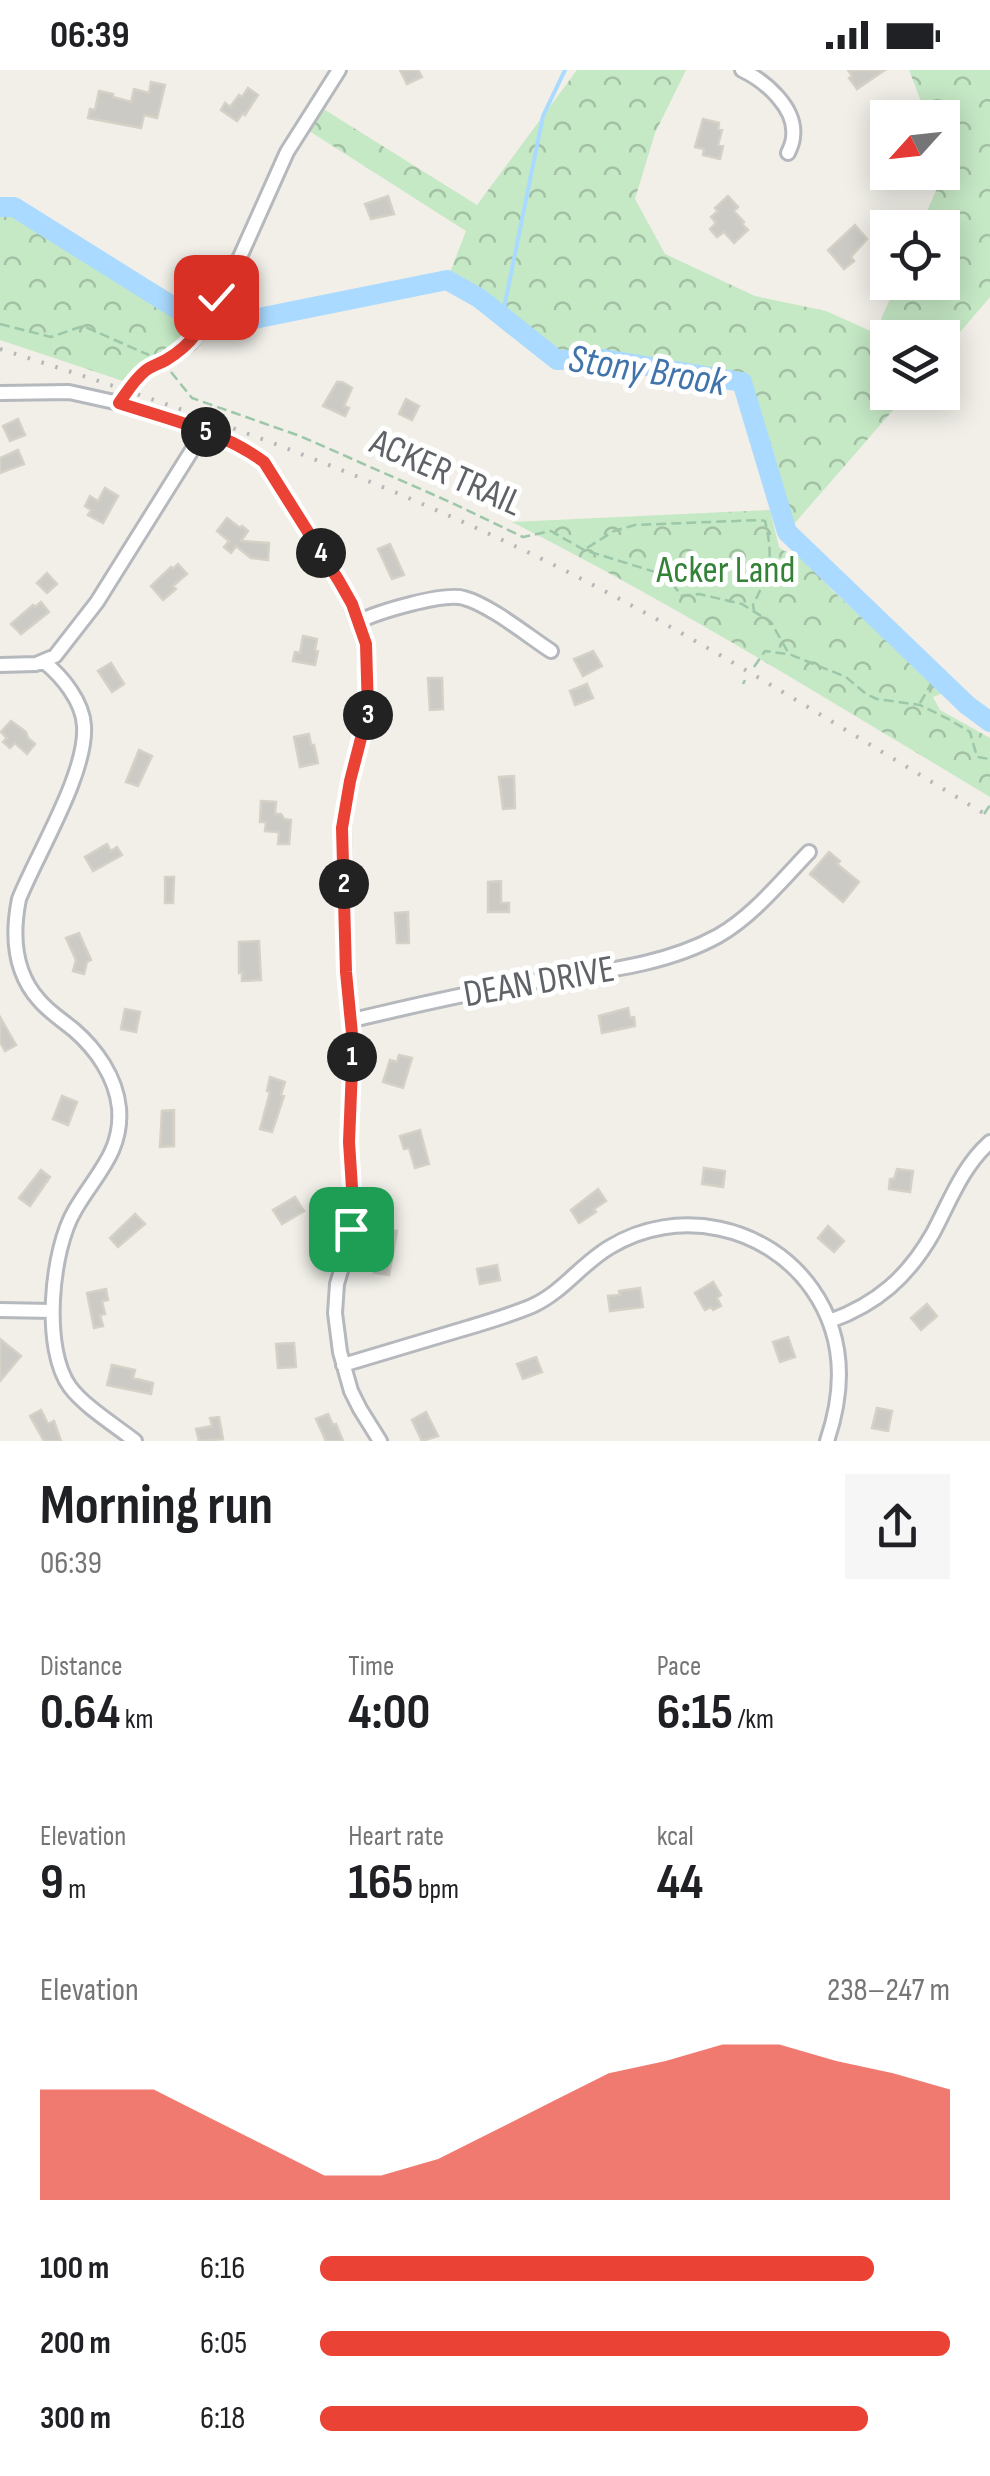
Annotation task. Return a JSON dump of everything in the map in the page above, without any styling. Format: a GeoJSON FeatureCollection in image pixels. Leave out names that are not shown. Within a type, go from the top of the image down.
{"type":"FeatureCollection","features":[{"type":"Feature","properties":{"kind":"street"},"geometry":{"type":"LineString","coordinates":[[119,403],[147,369],[190,343],[204,326],[287,152],[340,70]]}},
{"type":"Feature","properties":{"kind":"street"},"geometry":{"type":"LineString","coordinates":[[742,70],[764,84],[782,104],[794,135],[788,153]]}},
{"type":"Feature","properties":{"kind":"street"},"geometry":{"type":"LineString","coordinates":[[0,393],[68,392],[119,403],[204,431],[250,452],[264,462],[339,581],[366,644],[368,711],[342,828],[346,972],[352,1020],[349,1142],[353,1214],[335,1313],[343,1364],[355,1401],[380,1441]]}},
{"type":"Feature","properties":{"kind":"street"},"geometry":{"type":"LineString","coordinates":[[0,665],[44,662],[54,656],[97,602],[204,431]]}},
{"type":"Feature","properties":{"kind":"street"},"geometry":{"type":"LineString","coordinates":[[358,622],[375,612],[451,596],[465,598],[551,651]]}},
{"type":"Feature","properties":{"kind":"street"},"geometry":{"type":"LineString","coordinates":[[44,662],[57,672],[83,718],[82,756],[19,899],[15,920],[18,960],[39,1000],[76,1032],[105,1066],[119,1102],[111,1156],[66,1226],[58,1252],[52,1311],[62,1372],[70,1387],[135,1441]]}},
{"type":"Feature","properties":{"kind":"street","name":"DEAN DRIVE"},"geometry":{"type":"LineString","coordinates":[[352,1020],[473,992],[627,966],[688,951],[723,933],[759,904],[808,852]]}},
{"type":"Feature","properties":{"kind":"street"},"geometry":{"type":"LineString","coordinates":[[830,1322],[877,1300],[902,1277],[930,1238],[969,1165],[990,1142]]}},
{"type":"Feature","properties":{"kind":"street"},"geometry":{"type":"LineString","coordinates":[[343,1364],[526,1309],[560,1290],[612,1246],[640,1233],[670,1226],[701,1225],[731,1231],[773,1250],[807,1282],[830,1322],[838,1351],[840,1382],[828,1441]]}},
{"type":"Feature","properties":{"kind":"street"},"geometry":{"type":"LineString","coordinates":[[0,1310],[52,1311]]}},
{"type":"Feature","properties":{"kind":"path"},"geometry":{"type":"LineString","coordinates":[[0,324],[52,336],[84,326],[163,362]]}},
{"type":"Feature","properties":{"kind":"path","name":"ACKER TRAIL"},"geometry":{"type":"LineString","coordinates":[[163,362],[192,398],[300,436],[523,537],[551,532],[584,550],[665,575],[682,596],[699,594],[742,604],[771,622],[789,654]]}},
{"type":"Feature","properties":{"kind":"path"},"geometry":{"type":"LineString","coordinates":[[584,550],[635,524],[760,520],[765,522],[770,541],[770,564],[752,604],[754,611]]}},
{"type":"Feature","properties":{"kind":"path"},"geometry":{"type":"LineString","coordinates":[[754,667],[764,651],[789,654],[846,677],[866,694],[920,705],[970,732],[977,757],[990,759]]}},
{"type":"Feature","properties":{"kind":"path"},"geometry":{"type":"LineString","coordinates":[[920,705],[931,684]]}},
{"type":"Feature","properties":{"kind":"path"},"geometry":{"type":"LineString","coordinates":[[984,814],[990,805]]}},
{"type":"Feature","properties":{"kind":"green space"},"geometry":{"type":"Polygon","coordinates":[[[577,70],[686,70],[655,133],[635,199],[665,254],[755,296],[826,311],[870,331],[870,410],[893,410],[787,532],[742,382],[604,359],[557,360],[447,280],[466,231],[303,127],[317,105],[477,205],[577,70]]]}},
{"type":"Feature","properties":{"kind":"green space"},"geometry":{"type":"Polygon","coordinates":[[[909,70],[990,70],[990,297],[960,332],[960,320],[881,320],[890,300],[960,300],[960,210],[927,210],[936,190],[960,190],[960,100],[920,100],[909,70]]]}},
{"type":"Feature","properties":{"kind":"green space"},"geometry":{"type":"Polygon","coordinates":[[[0,207],[14,207],[204,326],[132,384],[0,340],[0,207]]]}},
{"type":"Feature","properties":{"kind":"green space","name":"Acker Land"},"geometry":{"type":"Polygon","coordinates":[[[770,510],[779,547],[800,555],[882,636],[936,680],[943,691],[933,697],[940,710],[990,738],[990,797],[694,620],[512,522],[770,510]]]}},
{"type":"Feature","properties":{"kind":"building"},"geometry":{"type":"Polygon","coordinates":[[[400,70],[418,70],[422,77],[407,84],[400,70]]]}},
{"type":"Feature","properties":{"kind":"building"},"geometry":{"type":"Polygon","coordinates":[[[848,70],[885,70],[857,89],[848,70]]]}},
{"type":"Feature","properties":{"kind":"building"},"geometry":{"type":"Polygon","coordinates":[[[151,82],[165,85],[157,118],[144,115],[141,128],[88,118],[90,109],[95,110],[99,91],[131,102],[134,89],[149,93],[151,82]]]}},
{"type":"Feature","properties":{"kind":"building"},"geometry":{"type":"Polygon","coordinates":[[[248,88],[258,95],[245,115],[237,121],[221,110],[225,103],[230,107],[248,88]]]}},
{"type":"Feature","properties":{"kind":"building"},"geometry":{"type":"Polygon","coordinates":[[[703,119],[719,123],[718,129],[722,130],[720,159],[703,155],[704,149],[695,147],[703,119]]]}},
{"type":"Feature","properties":{"kind":"building"},"geometry":{"type":"Polygon","coordinates":[[[388,196],[394,214],[371,219],[365,204],[388,196]]]}},
{"type":"Feature","properties":{"kind":"building"},"geometry":{"type":"Polygon","coordinates":[[[728,196],[738,207],[734,211],[748,230],[734,243],[724,232],[717,237],[710,229],[716,223],[711,217],[718,211],[715,208],[728,196]]]}},
{"type":"Feature","properties":{"kind":"building"},"geometry":{"type":"Polygon","coordinates":[[[855,225],[867,239],[851,257],[854,261],[844,269],[828,250],[855,225]]]}},
{"type":"Feature","properties":{"kind":"building"},"geometry":{"type":"Polygon","coordinates":[[[337,382],[352,388],[344,406],[349,408],[345,416],[323,406],[337,382]]]}},
{"type":"Feature","properties":{"kind":"building"},"geometry":{"type":"Polygon","coordinates":[[[406,399],[419,406],[412,420],[399,414],[406,399]]]}},
{"type":"Feature","properties":{"kind":"building"},"geometry":{"type":"Polygon","coordinates":[[[18,419],[25,435],[10,441],[3,426],[18,419]]]}},
{"type":"Feature","properties":{"kind":"building"},"geometry":{"type":"Polygon","coordinates":[[[18,450],[24,464],[0,473],[0,458],[18,450]]]}},
{"type":"Feature","properties":{"kind":"building"},"geometry":{"type":"Polygon","coordinates":[[[105,488],[118,496],[103,523],[88,515],[91,510],[85,506],[90,496],[98,501],[105,488]]]}},
{"type":"Feature","properties":{"kind":"building"},"geometry":{"type":"Polygon","coordinates":[[[227,518],[248,531],[241,541],[269,543],[268,560],[251,558],[236,546],[231,553],[224,547],[229,541],[217,531],[227,518]]]}},
{"type":"Feature","properties":{"kind":"building"},"geometry":{"type":"Polygon","coordinates":[[[390,544],[404,575],[392,579],[378,549],[390,544]]]}},
{"type":"Feature","properties":{"kind":"building"},"geometry":{"type":"Polygon","coordinates":[[[178,564],[187,574],[163,600],[151,586],[178,564]]]}},
{"type":"Feature","properties":{"kind":"building"},"geometry":{"type":"Polygon","coordinates":[[[47,573],[57,584],[47,593],[37,583],[47,573]]]}},
{"type":"Feature","properties":{"kind":"building"},"geometry":{"type":"Polygon","coordinates":[[[41,602],[49,612],[21,634],[11,624],[41,602]]]}},
{"type":"Feature","properties":{"kind":"building"},"geometry":{"type":"Polygon","coordinates":[[[303,636],[317,639],[315,665],[293,661],[295,652],[300,653],[303,636]]]}},
{"type":"Feature","properties":{"kind":"building"},"geometry":{"type":"Polygon","coordinates":[[[593,651],[602,666],[583,676],[574,659],[593,651]]]}},
{"type":"Feature","properties":{"kind":"building"},"geometry":{"type":"Polygon","coordinates":[[[111,663],[124,684],[112,692],[98,671],[111,663]]]}},
{"type":"Feature","properties":{"kind":"building"},"geometry":{"type":"Polygon","coordinates":[[[428,678],[442,678],[443,709],[430,710],[428,678]]]}},
{"type":"Feature","properties":{"kind":"building"},"geometry":{"type":"Polygon","coordinates":[[[587,684],[593,698],[575,705],[570,691],[587,684]]]}},
{"type":"Feature","properties":{"kind":"building"},"geometry":{"type":"Polygon","coordinates":[[[11,721],[35,744],[27,754],[15,743],[10,748],[3,742],[7,738],[1,732],[11,721]]]}},
{"type":"Feature","properties":{"kind":"building"},"geometry":{"type":"Polygon","coordinates":[[[309,734],[318,763],[300,767],[294,737],[309,734]]]}},
{"type":"Feature","properties":{"kind":"building"},"geometry":{"type":"Polygon","coordinates":[[[139,750],[152,756],[138,786],[126,782],[139,750]]]}},
{"type":"Feature","properties":{"kind":"building"},"geometry":{"type":"Polygon","coordinates":[[[514,776],[515,808],[503,809],[499,777],[514,776]]]}},
{"type":"Feature","properties":{"kind":"building"},"geometry":{"type":"Polygon","coordinates":[[[261,801],[276,802],[275,814],[291,820],[289,844],[278,844],[279,832],[265,831],[266,822],[260,822],[261,801]]]}},
{"type":"Feature","properties":{"kind":"building"},"geometry":{"type":"Polygon","coordinates":[[[107,844],[111,851],[117,847],[122,855],[93,871],[85,857],[107,844]]]}},
{"type":"Feature","properties":{"kind":"building"},"geometry":{"type":"Polygon","coordinates":[[[829,852],[859,882],[843,902],[810,874],[829,852]]]}},
{"type":"Feature","properties":{"kind":"building"},"geometry":{"type":"Polygon","coordinates":[[[165,877],[174,877],[173,903],[165,903],[165,877]]]}},
{"type":"Feature","properties":{"kind":"building"},"geometry":{"type":"Polygon","coordinates":[[[501,881],[501,903],[509,903],[509,912],[488,912],[488,882],[501,881]]]}},
{"type":"Feature","properties":{"kind":"building"},"geometry":{"type":"Polygon","coordinates":[[[408,912],[409,943],[397,943],[395,913],[408,912]]]}},
{"type":"Feature","properties":{"kind":"building"},"geometry":{"type":"Polygon","coordinates":[[[79,933],[91,960],[84,974],[73,971],[76,960],[66,938],[79,933]]]}},
{"type":"Feature","properties":{"kind":"building"},"geometry":{"type":"Polygon","coordinates":[[[259,941],[261,980],[242,981],[239,942],[259,941]]]}},
{"type":"Feature","properties":{"kind":"building"},"geometry":{"type":"Polygon","coordinates":[[[628,1008],[635,1026],[602,1033],[599,1016],[628,1008]]]}},
{"type":"Feature","properties":{"kind":"building"},"geometry":{"type":"Polygon","coordinates":[[[125,1009],[140,1012],[136,1032],[121,1029],[125,1009]]]}},
{"type":"Feature","properties":{"kind":"building"},"geometry":{"type":"Polygon","coordinates":[[[0,1017],[16,1045],[5,1051],[0,1042],[0,1017]]]}},
{"type":"Feature","properties":{"kind":"building"},"geometry":{"type":"Polygon","coordinates":[[[399,1055],[412,1058],[403,1088],[383,1082],[390,1060],[397,1062],[399,1055]]]}},
{"type":"Feature","properties":{"kind":"building"},"geometry":{"type":"Polygon","coordinates":[[[270,1077],[285,1082],[272,1132],[260,1129],[270,1077]]]}},
{"type":"Feature","properties":{"kind":"building"},"geometry":{"type":"Polygon","coordinates":[[[62,1096],[77,1102],[68,1125],[53,1119],[62,1096]]]}},
{"type":"Feature","properties":{"kind":"building"},"geometry":{"type":"Polygon","coordinates":[[[174,1110],[174,1146],[160,1147],[162,1111],[174,1110]]]}},
{"type":"Feature","properties":{"kind":"building"},"geometry":{"type":"Polygon","coordinates":[[[420,1130],[429,1164],[415,1168],[409,1148],[404,1149],[400,1136],[420,1130]]]}},
{"type":"Feature","properties":{"kind":"building"},"geometry":{"type":"Polygon","coordinates":[[[704,1168],[725,1171],[723,1187],[702,1184],[704,1168]]]}},
{"type":"Feature","properties":{"kind":"building"},"geometry":{"type":"Polygon","coordinates":[[[897,1169],[913,1171],[910,1192],[889,1189],[897,1169]]]}},
{"type":"Feature","properties":{"kind":"building"},"geometry":{"type":"Polygon","coordinates":[[[41,1170],[50,1177],[30,1206],[19,1198],[41,1170]]]}},
{"type":"Feature","properties":{"kind":"building"},"geometry":{"type":"Polygon","coordinates":[[[598,1189],[606,1201],[579,1223],[571,1210],[598,1189]]]}},
{"type":"Feature","properties":{"kind":"building"},"geometry":{"type":"Polygon","coordinates":[[[295,1197],[304,1211],[282,1224],[273,1210],[295,1197]]]}},
{"type":"Feature","properties":{"kind":"building"},"geometry":{"type":"Polygon","coordinates":[[[135,1214],[145,1224],[118,1247],[110,1238],[135,1214]]]}},
{"type":"Feature","properties":{"kind":"building"},"geometry":{"type":"Polygon","coordinates":[[[828,1226],[844,1241],[834,1252],[818,1238],[828,1226]]]}},
{"type":"Feature","properties":{"kind":"building"},"geometry":{"type":"Polygon","coordinates":[[[385,1229],[397,1231],[389,1275],[374,1273],[385,1229]]]}},
{"type":"Feature","properties":{"kind":"building"},"geometry":{"type":"Polygon","coordinates":[[[497,1265],[500,1280],[480,1284],[477,1269],[497,1265]]]}},
{"type":"Feature","properties":{"kind":"building"},"geometry":{"type":"Polygon","coordinates":[[[713,1282],[721,1295],[717,1298],[721,1306],[705,1310],[695,1293],[713,1282]]]}},
{"type":"Feature","properties":{"kind":"building"},"geometry":{"type":"Polygon","coordinates":[[[640,1288],[643,1307],[610,1311],[608,1296],[640,1288]]]}},
{"type":"Feature","properties":{"kind":"building"},"geometry":{"type":"Polygon","coordinates":[[[106,1289],[108,1300],[102,1301],[105,1314],[100,1315],[103,1326],[94,1328],[87,1293],[106,1289]]]}},
{"type":"Feature","properties":{"kind":"building"},"geometry":{"type":"Polygon","coordinates":[[[927,1304],[937,1316],[921,1330],[911,1318],[927,1304]]]}},
{"type":"Feature","properties":{"kind":"building"},"geometry":{"type":"Polygon","coordinates":[[[788,1337],[795,1357],[780,1362],[773,1342],[788,1337]]]}},
{"type":"Feature","properties":{"kind":"building"},"geometry":{"type":"Polygon","coordinates":[[[0,1339],[21,1356],[0,1381],[0,1339]]]}},
{"type":"Feature","properties":{"kind":"building"},"geometry":{"type":"Polygon","coordinates":[[[294,1343],[296,1367],[278,1368],[276,1344],[294,1343]]]}},
{"type":"Feature","properties":{"kind":"building"},"geometry":{"type":"Polygon","coordinates":[[[536,1357],[542,1372],[523,1379],[517,1364],[536,1357]]]}},
{"type":"Feature","properties":{"kind":"building"},"geometry":{"type":"Polygon","coordinates":[[[112,1365],[135,1370],[133,1378],[153,1383],[151,1394],[107,1385],[112,1365]]]}},
{"type":"Feature","properties":{"kind":"building"},"geometry":{"type":"Polygon","coordinates":[[[877,1408],[892,1411],[888,1431],[872,1428],[877,1408]]]}},
{"type":"Feature","properties":{"kind":"building"},"geometry":{"type":"Polygon","coordinates":[[[41,1410],[48,1424],[54,1421],[61,1441],[44,1441],[30,1416],[41,1410]]]}},
{"type":"Feature","properties":{"kind":"building"},"geometry":{"type":"Polygon","coordinates":[[[426,1412],[438,1436],[422,1441],[412,1420],[426,1412]]]}},
{"type":"Feature","properties":{"kind":"building"},"geometry":{"type":"Polygon","coordinates":[[[328,1414],[343,1441],[326,1441],[316,1419],[328,1414]]]}},
{"type":"Feature","properties":{"kind":"building"},"geometry":{"type":"Polygon","coordinates":[[[219,1417],[223,1439],[199,1441],[196,1429],[212,1426],[210,1418],[219,1417]]]}},
{"type":"Feature","properties":{"kind":"waterway"},"geometry":{"type":"LineString","coordinates":[[502,318],[543,116],[565,70]]}},
{"type":"Feature","properties":{"kind":"waterway","name":"Stony Brook"},"geometry":{"type":"LineString","coordinates":[[0,207],[14,207],[177,309],[249,320],[447,280],[479,298],[557,360],[604,359],[742,382],[787,532],[967,705],[990,722]]}},
{"type":"Feature","properties":{"kind":"railway"},"geometry":{"type":"LineString","coordinates":[[0,349],[286,448],[495,537],[672,628],[990,817]]}},
{"type":"Feature","properties":{"kind":"route"},"geometry":{"type":"LineString","coordinates":[[216,297],[204,326],[190,343],[147,369],[119,403],[204,431],[264,462],[352,604],[366,644],[368,711],[342,828],[346,972],[353,1044],[351,1229]]}}]}
